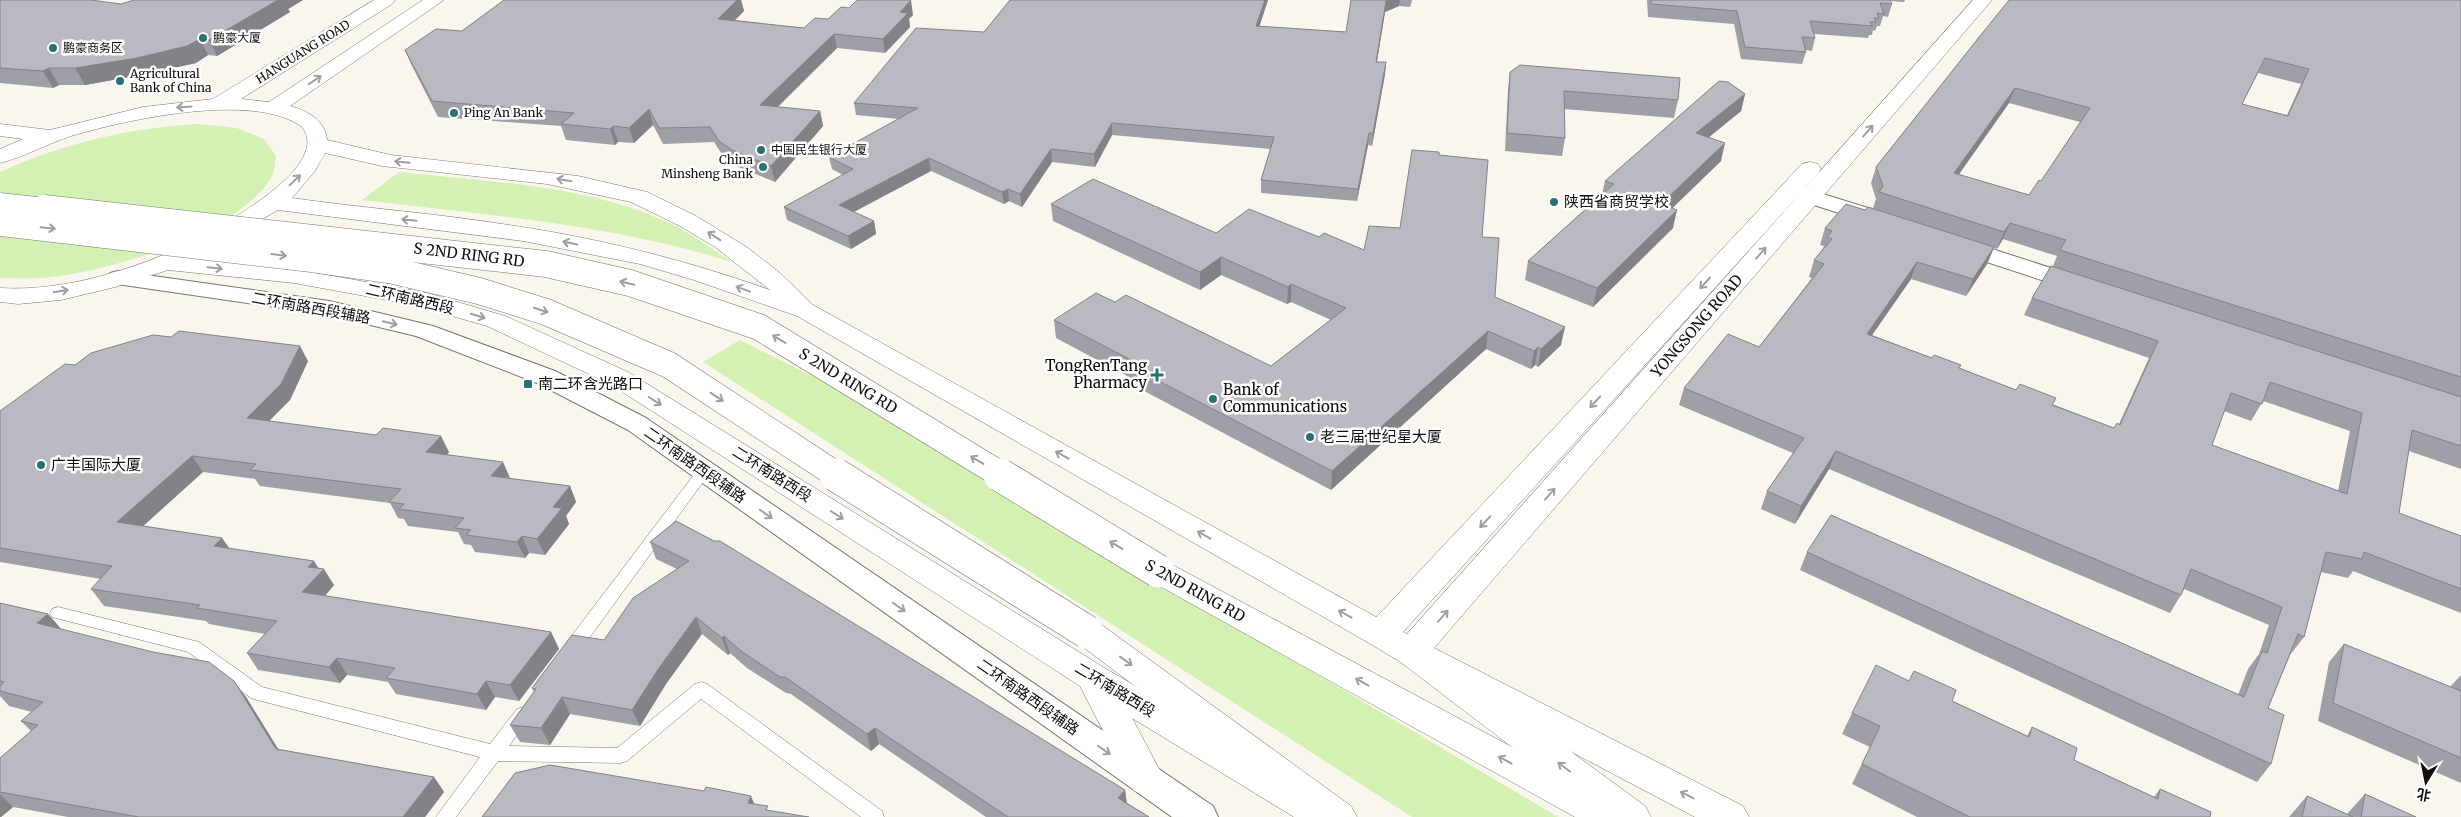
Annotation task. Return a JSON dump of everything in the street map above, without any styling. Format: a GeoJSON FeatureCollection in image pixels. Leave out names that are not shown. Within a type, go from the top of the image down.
{"type":"FeatureCollection","features":[{"type":"Feature","properties":{"kind":"main road","name":"HANGUANG ROAD"},"geometry":{"type":"LineString","coordinates":[[219,104],[386,0]]}},
{"type":"Feature","properties":{"kind":"main road","name":"HANGUANG ROAD"},"geometry":{"type":"LineString","coordinates":[[275,107],[435,0]]}},
{"type":"Feature","properties":{"kind":"main road","name":"YONGSONG ROAD"},"geometry":{"type":"LineString","coordinates":[[1411,652],[1801,193],[1961,0]]}},
{"type":"Feature","properties":{"kind":"main road","name":"YONGSONG ROAD"},"geometry":{"type":"LineString","coordinates":[[1382,634],[1984,0]]}},
{"type":"Feature","properties":{"kind":"main road"},"geometry":{"type":"LineString","coordinates":[[4,299],[61,292],[118,278],[167,262],[273,202],[307,169],[317,144],[316,131],[308,119],[275,107],[219,104],[131,115],[54,136],[5,152]]}},
{"type":"Feature","properties":{"kind":"main road"},"geometry":{"type":"LineString","coordinates":[[0,130],[54,136]]}},
{"type":"Feature","properties":{"kind":"main road"},"geometry":{"type":"LineString","coordinates":[[317,144],[390,161],[542,177],[596,185],[641,198],[695,224],[743,255],[773,277],[806,311]]}},
{"type":"Feature","properties":{"kind":"main road"},"geometry":{"type":"LineString","coordinates":[[273,202],[338,212],[483,228],[562,241],[642,258],[702,275],[806,311],[1411,652],[1730,817]]}},
{"type":"Feature","properties":{"kind":"main road","name":"S 2ND RING RD"},"geometry":{"type":"LineString","coordinates":[[0,203],[546,264],[630,283],[759,327],[1158,571],[1609,817]]}},
{"type":"Feature","properties":{"kind":"main road","name":"S 2ND RING RD"},"geometry":{"type":"LineString","coordinates":[[0,223],[303,258],[394,271],[479,291],[546,312],[668,365],[822,466],[1086,632],[1338,817]]}},
{"type":"Feature","properties":{"kind":"main road","name":"二环南路西段"},"geometry":{"type":"LineString","coordinates":[[167,262],[294,276],[418,298],[504,325],[619,378],[1092,676],[1326,817]]}},
{"type":"Feature","properties":{"kind":"main road"},"geometry":{"type":"LineString","coordinates":[[1411,652],[1632,817]]}},
{"type":"Feature","properties":{"kind":"main road"},"geometry":{"type":"LineString","coordinates":[[1092,676],[1147,780]]}},
{"type":"Feature","properties":{"kind":"street"},"geometry":{"type":"LineString","coordinates":[[1801,193],[1899,226]]}},
{"type":"Feature","properties":{"kind":"street"},"geometry":{"type":"LineString","coordinates":[[1936,238],[2105,293]]}},
{"type":"Feature","properties":{"kind":"street","name":"二环南路西段辅路"},"geometry":{"type":"LineString","coordinates":[[118,278],[329,308],[424,331],[546,376],[637,424],[1200,817]]}},
{"type":"Feature","properties":{"kind":"lane"},"geometry":{"type":"LineString","coordinates":[[558,667],[704,471]]}},
{"type":"Feature","properties":{"kind":"lane"},"geometry":{"type":"LineString","coordinates":[[58,613],[193,647],[257,693],[494,753],[621,756],[701,689],[875,817]]}},
{"type":"Feature","properties":{"kind":"lane"},"geometry":{"type":"LineString","coordinates":[[445,817],[534,698]]}},
{"type":"Feature","properties":{"kind":"green space"},"geometry":{"type":"Polygon","coordinates":[[[198,124],[237,128],[264,139],[276,156],[275,167],[271,178],[254,198],[229,217],[199,233],[165,248],[130,260],[65,275],[33,278],[0,278],[0,172],[73,145],[121,133],[198,124]]]}},
{"type":"Feature","properties":{"kind":"green space"},"geometry":{"type":"Polygon","coordinates":[[[399,172],[543,188],[615,203],[649,214],[681,229],[732,262],[641,238],[548,222],[362,200],[399,172]]]}},
{"type":"Feature","properties":{"kind":"green space"},"geometry":{"type":"Polygon","coordinates":[[[740,340],[822,381],[1558,817],[1412,817],[703,362],[740,340]]]}},
{"type":"Feature","properties":{"kind":"building"},"geometry":{"type":"Polygon","coordinates":[[[0,0],[91,0],[121,4],[134,0],[278,0],[209,40],[200,39],[187,46],[137,58],[75,68],[49,68],[43,71],[0,68],[0,0]]]}},
{"type":"Feature","properties":{"kind":"building"},"geometry":{"type":"Polygon","coordinates":[[[504,0],[737,0],[718,19],[804,28],[815,18],[828,19],[841,7],[849,8],[857,0],[911,0],[900,12],[908,13],[883,39],[834,34],[760,105],[820,111],[771,166],[732,150],[719,141],[710,127],[659,128],[649,109],[629,128],[613,126],[610,129],[561,124],[574,113],[432,101],[405,50],[436,29],[462,31],[504,0]]]}},
{"type":"Feature","properties":{"kind":"building"},"geometry":{"type":"Polygon","coordinates":[[[1010,0],[1265,0],[1256,26],[1346,32],[1351,0],[1388,0],[1386,1],[1376,62],[1386,62],[1373,133],[1369,133],[1358,189],[1261,180],[1274,137],[1112,123],[1094,154],[1051,149],[1020,194],[1008,189],[1002,192],[929,158],[839,205],[874,221],[848,236],[784,207],[853,169],[829,157],[918,108],[854,103],[916,28],[984,32],[1010,0]]]}},
{"type":"Feature","properties":{"kind":"building"},"geometry":{"type":"Polygon","coordinates":[[[1651,0],[1890,0],[1892,4],[1880,3],[1884,14],[1877,13],[1879,18],[1874,18],[1876,22],[1870,22],[1872,26],[1810,21],[1815,38],[1802,37],[1806,52],[1745,47],[1737,11],[1651,4],[1651,0]]]}},
{"type":"Feature","properties":{"kind":"building"},"geometry":{"type":"Polygon","coordinates":[[[2009,0],[2461,0],[2461,377],[2060,250],[2066,240],[2010,223],[2004,232],[1879,192],[1883,186],[1876,167],[2009,0]],[[2265,58],[2242,104],[2288,116],[2309,69],[2265,58]],[[2015,88],[1954,173],[2029,195],[2039,180],[2041,181],[2090,108],[2015,88]]]}},
{"type":"Feature","properties":{"kind":"building"},"geometry":{"type":"Polygon","coordinates":[[[1520,65],[1680,78],[1678,100],[1564,91],[1565,138],[1507,133],[1510,72],[1520,65]]]}},
{"type":"Feature","properties":{"kind":"building"},"geometry":{"type":"Polygon","coordinates":[[[1719,81],[1728,82],[1745,94],[1696,133],[1725,143],[1661,204],[1677,210],[1597,288],[1528,261],[1614,184],[1605,181],[1719,81]]]}},
{"type":"Feature","properties":{"kind":"building"},"geometry":{"type":"Polygon","coordinates":[[[1412,150],[1439,152],[1439,155],[1488,160],[1482,237],[1499,238],[1495,297],[1565,327],[1541,349],[1538,347],[1534,351],[1488,331],[1332,471],[1130,366],[1135,362],[1054,320],[1096,293],[1115,302],[1126,295],[1271,366],[1346,308],[1291,284],[1288,287],[1221,257],[1200,272],[1051,204],[1093,179],[1216,233],[1249,209],[1319,237],[1324,233],[1364,250],[1369,226],[1400,228],[1412,150]]]}},
{"type":"Feature","properties":{"kind":"building"},"geometry":{"type":"Polygon","coordinates":[[[1846,204],[1865,210],[1868,207],[1994,247],[1973,279],[1917,262],[1867,334],[1932,358],[1934,355],[1961,365],[1959,368],[2016,390],[2020,384],[2056,398],[2052,405],[2114,428],[2117,423],[2120,425],[2158,341],[2032,298],[2051,266],[2461,397],[2461,446],[2412,430],[2399,513],[2461,536],[2461,589],[2364,552],[2362,559],[2326,552],[2304,637],[2298,634],[2268,708],[2284,715],[2271,764],[1807,552],[1831,515],[2244,697],[2262,651],[2267,653],[2282,607],[2191,569],[2181,595],[1836,451],[1801,506],[1767,491],[1804,438],[1684,388],[1728,334],[1759,347],[1824,264],[1814,260],[1832,239],[1827,237],[1832,231],[1825,228],[1846,204]],[[2270,382],[2262,404],[2231,393],[2212,445],[2347,494],[2362,413],[2270,382]]]}},
{"type":"Feature","properties":{"kind":"building"},"geometry":{"type":"Polygon","coordinates":[[[179,331],[300,346],[281,384],[247,418],[376,435],[383,428],[441,436],[426,452],[503,462],[491,476],[570,486],[553,507],[562,508],[537,539],[522,536],[517,542],[466,535],[471,530],[455,528],[464,518],[399,509],[404,504],[389,502],[401,489],[250,470],[256,464],[192,456],[117,522],[222,538],[214,546],[314,561],[308,567],[324,569],[302,592],[551,632],[510,685],[486,681],[477,694],[386,678],[395,668],[337,658],[329,667],[247,653],[277,621],[197,608],[200,605],[91,589],[112,566],[0,548],[0,411],[65,364],[75,365],[91,353],[153,335],[171,337],[179,331]]]}},
{"type":"Feature","properties":{"kind":"building"},"geometry":{"type":"Polygon","coordinates":[[[676,521],[714,541],[720,541],[1125,790],[1118,798],[1149,817],[1008,817],[875,728],[867,734],[785,677],[780,677],[741,651],[724,636],[722,638],[696,617],[659,668],[632,710],[562,697],[541,728],[510,725],[536,689],[532,688],[572,635],[604,640],[633,598],[689,561],[650,542],[676,521]]]}},
{"type":"Feature","properties":{"kind":"building"},"geometry":{"type":"Polygon","coordinates":[[[0,603],[48,614],[37,623],[153,652],[209,662],[234,681],[276,749],[434,777],[403,817],[139,817],[0,792],[0,758],[38,725],[21,721],[43,702],[0,691],[0,686],[4,682],[0,681],[0,603]]]}},
{"type":"Feature","properties":{"kind":"building"},"geometry":{"type":"Polygon","coordinates":[[[2344,644],[2461,691],[2461,758],[2333,703],[2344,644]]]}},
{"type":"Feature","properties":{"kind":"building"},"geometry":{"type":"Polygon","coordinates":[[[1876,665],[1909,681],[1914,671],[1956,690],[1952,701],[2029,737],[2032,727],[2077,748],[2074,760],[2158,799],[2160,789],[2211,812],[2210,817],[1970,817],[1862,764],[1880,726],[1852,713],[1876,665]]]}},
{"type":"Feature","properties":{"kind":"building"},"geometry":{"type":"Polygon","coordinates":[[[550,765],[704,791],[706,787],[751,796],[748,803],[768,806],[766,810],[809,817],[482,817],[515,773],[550,765]]]}},
{"type":"Feature","properties":{"kind":"building"},"geometry":{"type":"Polygon","coordinates":[[[2365,794],[2416,817],[2361,817],[2365,794]]]}},
{"type":"Feature","properties":{"kind":"building"},"geometry":{"type":"Polygon","coordinates":[[[2307,796],[2353,817],[2302,817],[2307,796]]]}},
{"type":"Feature","properties":{"kind":"place","name":"鹏豪大厦"},"geometry":{"type":"Point","coordinates":[203,38]}},
{"type":"Feature","properties":{"kind":"place","name":"鹏豪商务区"},"geometry":{"type":"Point","coordinates":[53,48]}},
{"type":"Feature","properties":{"kind":"place","name":"Agricultural Bank of China"},"geometry":{"type":"Point","coordinates":[120,81]}},
{"type":"Feature","properties":{"kind":"place","name":"Ping An Bank"},"geometry":{"type":"Point","coordinates":[454,113]}},
{"type":"Feature","properties":{"kind":"place","name":"中国民生银行大厦"},"geometry":{"type":"Point","coordinates":[761,150]}},
{"type":"Feature","properties":{"kind":"place","name":"China Minsheng Bank"},"geometry":{"type":"Point","coordinates":[763,167]}},
{"type":"Feature","properties":{"kind":"place","name":"陕西省商贸学校"},"geometry":{"type":"Point","coordinates":[1554,202]}},
{"type":"Feature","properties":{"kind":"place","name":"TongRenTang Pharmacy"},"geometry":{"type":"Point","coordinates":[1157,375]}},
{"type":"Feature","properties":{"kind":"place","name":"南二环含光路口"},"geometry":{"type":"Point","coordinates":[528,384]}},
{"type":"Feature","properties":{"kind":"place","name":"Bank of Communications"},"geometry":{"type":"Point","coordinates":[1213,399]}},
{"type":"Feature","properties":{"kind":"place","name":"老三届·世纪星大厦"},"geometry":{"type":"Point","coordinates":[1310,437]}},
{"type":"Feature","properties":{"kind":"place","name":"广丰国际大厦"},"geometry":{"type":"Point","coordinates":[41,465]}}]}
